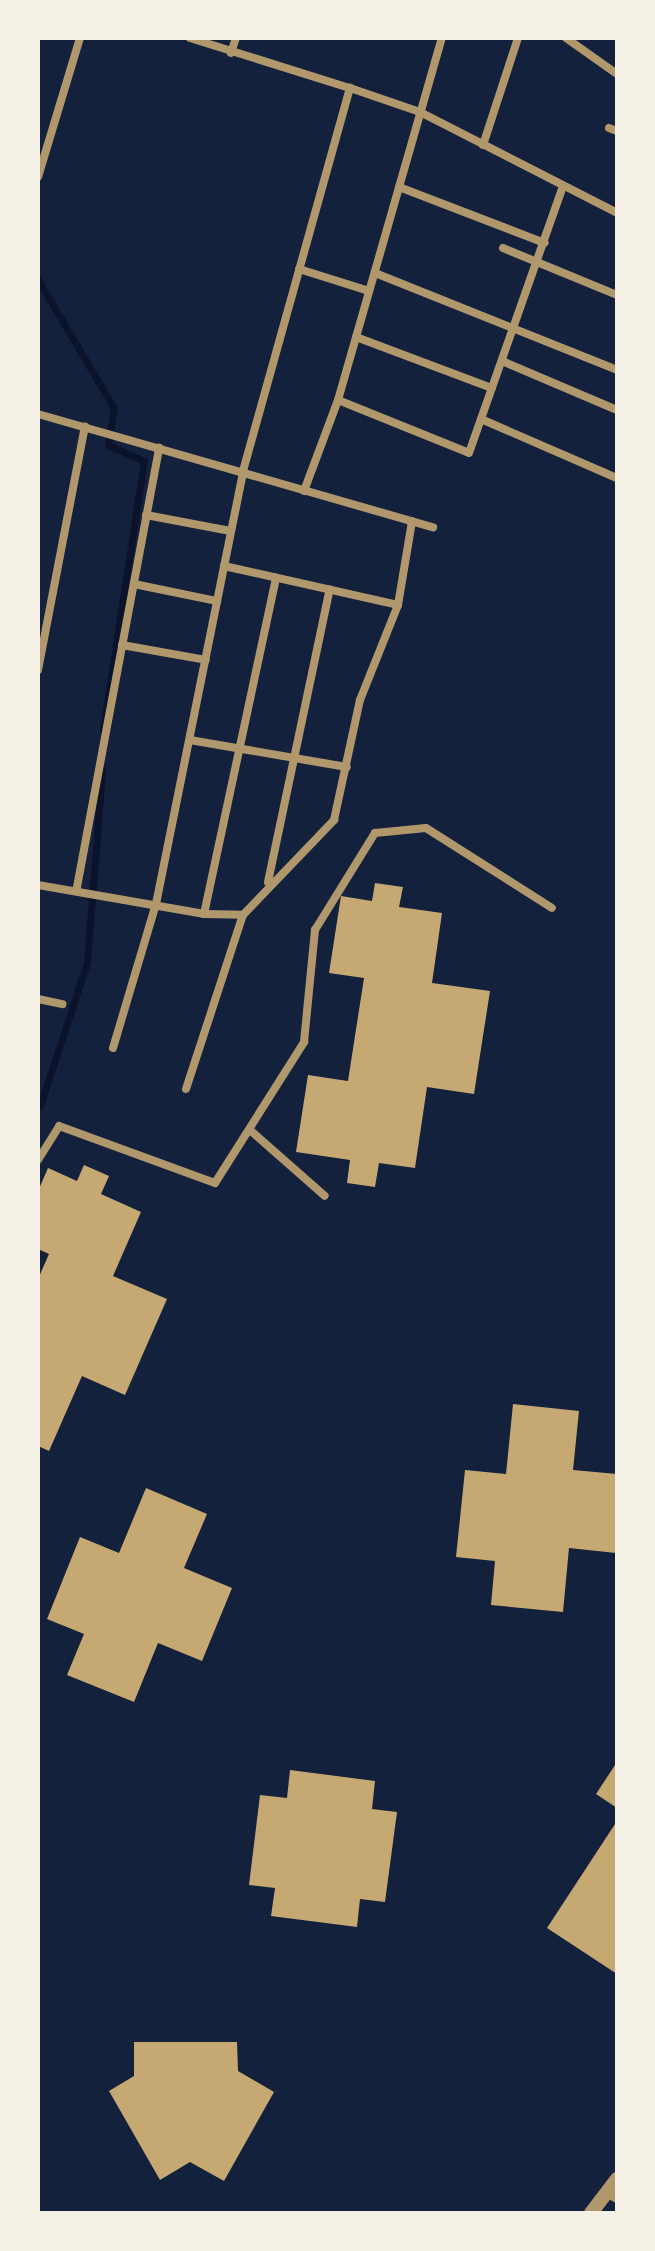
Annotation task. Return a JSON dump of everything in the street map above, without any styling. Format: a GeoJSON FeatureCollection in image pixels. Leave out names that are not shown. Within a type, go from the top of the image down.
{"type":"FeatureCollection","features":[{"type":"Feature","properties":{"kind":"street"},"geometry":{"type":"LineString","coordinates":[[38,177],[80,38]]}},
{"type":"Feature","properties":{"kind":"street"},"geometry":{"type":"LineString","coordinates":[[190,38],[420,112],[617,213]]}},
{"type":"Feature","properties":{"kind":"street"},"geometry":{"type":"LineString","coordinates":[[231,53],[236,38]]}},
{"type":"Feature","properties":{"kind":"street"},"geometry":{"type":"LineString","coordinates":[[304,491],[338,400],[441,40],[430,38]]}},
{"type":"Feature","properties":{"kind":"street"},"geometry":{"type":"LineString","coordinates":[[483,145],[518,38]]}},
{"type":"Feature","properties":{"kind":"street"},"geometry":{"type":"LineString","coordinates":[[566,38],[615,70]]}},
{"type":"Feature","properties":{"kind":"street"},"geometry":{"type":"LineString","coordinates":[[113,1048],[156,904],[243,471],[350,88]]}},
{"type":"Feature","properties":{"kind":"street"},"geometry":{"type":"LineString","coordinates":[[338,400],[469,453],[563,186]]}},
{"type":"Feature","properties":{"kind":"street"},"geometry":{"type":"LineString","coordinates":[[399,187],[545,243]]}},
{"type":"Feature","properties":{"kind":"street"},"geometry":{"type":"LineString","coordinates":[[503,248],[617,295]]}},
{"type":"Feature","properties":{"kind":"street"},"geometry":{"type":"LineString","coordinates":[[299,269],[369,291]]}},
{"type":"Feature","properties":{"kind":"street"},"geometry":{"type":"LineString","coordinates":[[375,273],[617,370]]}},
{"type":"Feature","properties":{"kind":"street"},"geometry":{"type":"LineString","coordinates":[[356,337],[492,388]]}},
{"type":"Feature","properties":{"kind":"street"},"geometry":{"type":"LineString","coordinates":[[502,361],[617,410]]}},
{"type":"Feature","properties":{"kind":"street"},"geometry":{"type":"LineString","coordinates":[[38,414],[433,527]]}},
{"type":"Feature","properties":{"kind":"street"},"geometry":{"type":"LineString","coordinates":[[481,419],[617,478]]}},
{"type":"Feature","properties":{"kind":"street"},"geometry":{"type":"LineString","coordinates":[[38,670],[85,427]]}},
{"type":"Feature","properties":{"kind":"street"},"geometry":{"type":"LineString","coordinates":[[81,888],[94,796],[159,448]]}},
{"type":"Feature","properties":{"kind":"street"},"geometry":{"type":"LineString","coordinates":[[146,515],[231,531]]}},
{"type":"Feature","properties":{"kind":"street"},"geometry":{"type":"LineString","coordinates":[[186,1089],[243,915],[268,884],[334,820],[360,700],[398,605],[412,521]]}},
{"type":"Feature","properties":{"kind":"street"},"geometry":{"type":"LineString","coordinates":[[224,566],[398,605]]}},
{"type":"Feature","properties":{"kind":"street"},"geometry":{"type":"LineString","coordinates":[[204,914],[276,578]]}},
{"type":"Feature","properties":{"kind":"street"},"geometry":{"type":"LineString","coordinates":[[134,584],[217,601]]}},
{"type":"Feature","properties":{"kind":"street"},"geometry":{"type":"LineString","coordinates":[[268,884],[297,759],[330,589]]}},
{"type":"Feature","properties":{"kind":"street"},"geometry":{"type":"LineString","coordinates":[[122,645],[206,660]]}},
{"type":"Feature","properties":{"kind":"street"},"geometry":{"type":"LineString","coordinates":[[190,740],[239,752],[347,767]]}},
{"type":"Feature","properties":{"kind":"street"},"geometry":{"type":"LineString","coordinates":[[38,1160],[59,1126],[201,1184],[215,1183],[251,1131],[304,1042],[315,930],[375,833],[426,828],[552,908]]}},
{"type":"Feature","properties":{"kind":"street"},"geometry":{"type":"LineString","coordinates":[[38,885],[81,888],[204,914],[243,915]]}},
{"type":"Feature","properties":{"kind":"street"},"geometry":{"type":"LineString","coordinates":[[38,999],[62,1004]]}},
{"type":"Feature","properties":{"kind":"street"},"geometry":{"type":"LineString","coordinates":[[251,1131],[325,1196]]}},
{"type":"Feature","properties":{"kind":"street"},"geometry":{"type":"LineString","coordinates":[[591,2213],[612,2196],[617,2179]]}},
{"type":"Feature","properties":{"kind":"building"},"geometry":{"type":"Polygon","coordinates":[[[375,883],[403,887],[399,907],[442,913],[432,983],[490,991],[474,1094],[427,1087],[415,1168],[379,1163],[375,1187],[347,1183],[350,1160],[296,1152],[308,1075],[348,1081],[364,978],[329,973],[341,896],[372,901],[375,883]]]}},
{"type":"Feature","properties":{"kind":"building"},"geometry":{"type":"Polygon","coordinates":[[[84,1165],[109,1176],[101,1194],[141,1212],[113,1276],[167,1299],[125,1395],[82,1376],[49,1451],[38,1446],[38,1279],[49,1254],[38,1249],[38,1191],[48,1168],[77,1181],[84,1165]]]}},
{"type":"Feature","properties":{"kind":"building"},"geometry":{"type":"Polygon","coordinates":[[[513,1404],[579,1411],[573,1470],[617,1474],[616,1553],[569,1548],[563,1612],[491,1605],[495,1561],[456,1557],[465,1470],[506,1474],[513,1404]]]}},
{"type":"Feature","properties":{"kind":"building"},"geometry":{"type":"Polygon","coordinates":[[[146,1488],[207,1514],[184,1568],[232,1588],[202,1661],[158,1643],[134,1702],[67,1675],[84,1634],[47,1619],[80,1537],[119,1553],[146,1488]]]}},
{"type":"Feature","properties":{"kind":"building"},"geometry":{"type":"Polygon","coordinates":[[[617,1762],[617,1808],[596,1794],[617,1762]]]}},
{"type":"Feature","properties":{"kind":"building"},"geometry":{"type":"Polygon","coordinates":[[[290,1770],[375,1781],[372,1809],[397,1812],[385,1902],[360,1899],[357,1927],[271,1916],[275,1888],[249,1885],[260,1795],[287,1798],[290,1770]]]}},
{"type":"Feature","properties":{"kind":"building"},"geometry":{"type":"Polygon","coordinates":[[[617,1821],[617,1974],[547,1928],[617,1821]]]}},
{"type":"Feature","properties":{"kind":"building"},"geometry":{"type":"Polygon","coordinates":[[[134,2042],[237,2042],[238,2071],[274,2092],[224,2181],[190,2162],[160,2180],[109,2091],[134,2076],[134,2042]]]}},
{"type":"Feature","properties":{"kind":"waterway"},"geometry":{"type":"LineString","coordinates":[[38,280],[114,408],[108,445],[144,461],[103,730]]}},
{"type":"Feature","properties":{"kind":"waterway"},"geometry":{"type":"LineString","coordinates":[[40,1106],[87,962],[102,770]]}}]}
